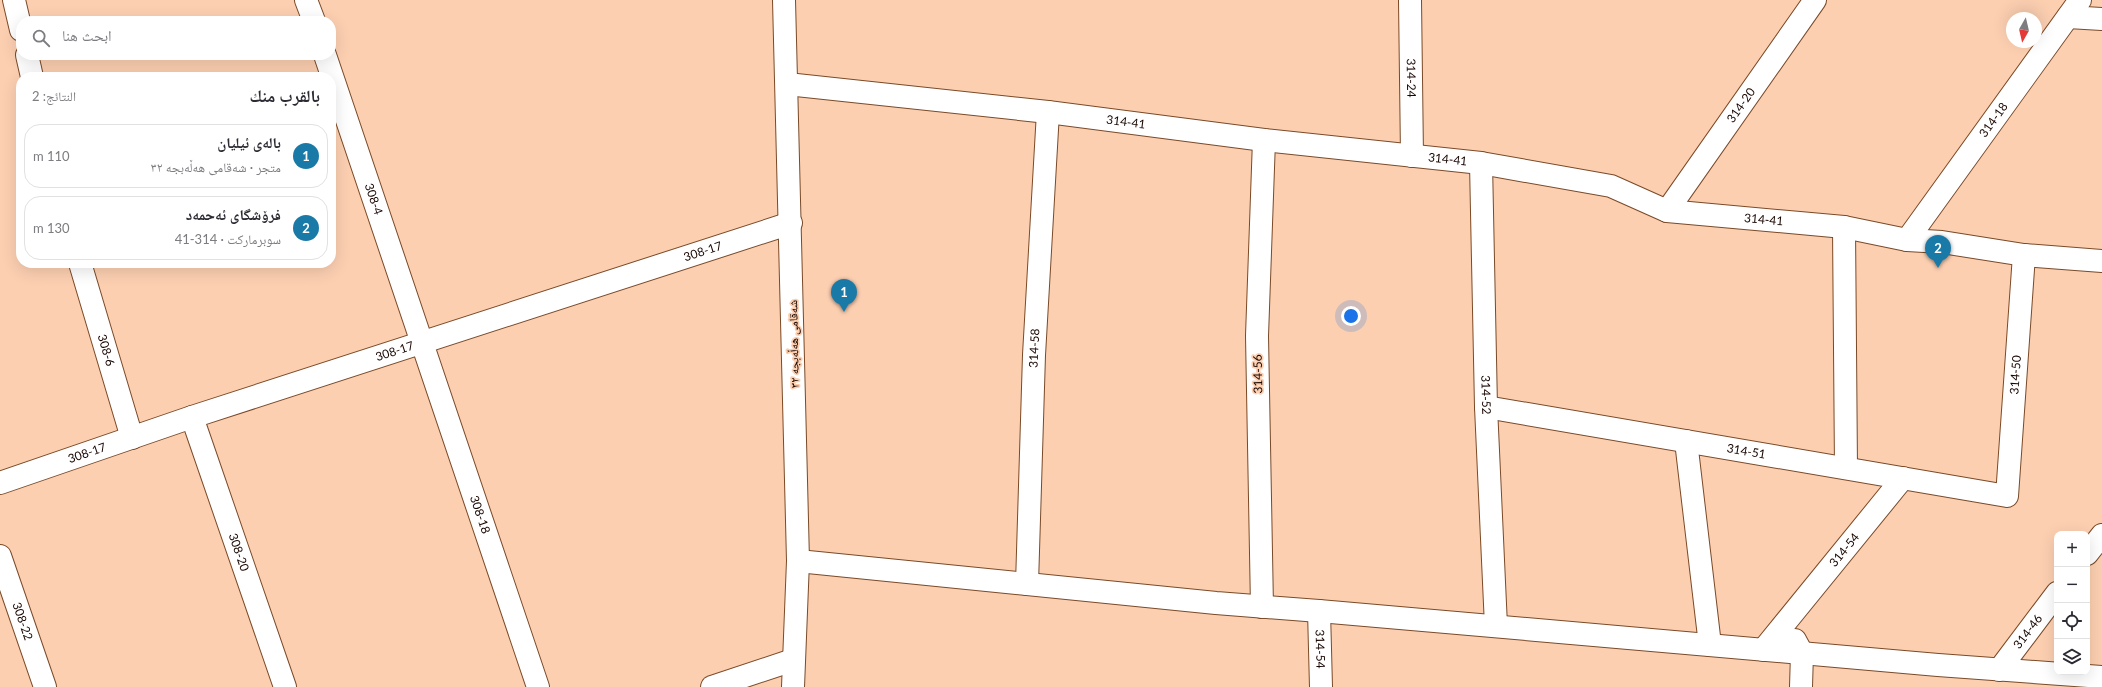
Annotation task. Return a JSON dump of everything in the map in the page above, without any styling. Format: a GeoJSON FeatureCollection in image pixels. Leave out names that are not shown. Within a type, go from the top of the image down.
{"type":"FeatureCollection","features":[{"type":"Feature","properties":{"kind":"street"},"geometry":{"type":"LineString","coordinates":[[14,0],[18,16]]}},
{"type":"Feature","properties":{"kind":"street"},"geometry":{"type":"LineString","coordinates":[[306,0],[312,16]]}},
{"type":"Feature","properties":{"kind":"street","name":"شەقامی هەڵەبجە ٣٢"},"geometry":{"type":"LineString","coordinates":[[784,0],[791,223],[798,561],[793,687]]}},
{"type":"Feature","properties":{"kind":"street","name":"314-24"},"geometry":{"type":"LineString","coordinates":[[1410,0],[1412,156]]}},
{"type":"Feature","properties":{"kind":"street","name":"314-20"},"geometry":{"type":"LineString","coordinates":[[1667,211],[1815,0]]}},
{"type":"Feature","properties":{"kind":"street"},"geometry":{"type":"LineString","coordinates":[[2074,9],[2102,19]]}},
{"type":"Feature","properties":{"kind":"street","name":"314-18"},"geometry":{"type":"LineString","coordinates":[[1907,240],[2074,9]]}},
{"type":"Feature","properties":{"kind":"street"},"geometry":{"type":"LineString","coordinates":[[28,60],[31,72]]}},
{"type":"Feature","properties":{"kind":"street","name":"308-4"},"geometry":{"type":"LineString","coordinates":[[326,60],[329,72]]}},
{"type":"Feature","properties":{"kind":"street","name":"314-41"},"geometry":{"type":"LineString","coordinates":[[787,84],[1048,112],[1264,140],[1481,163],[1611,186],[1667,211],[1844,227],[1907,240],[1942,242],[2024,255],[2102,260]]}},
{"type":"Feature","properties":{"kind":"street","name":"308-4"},"geometry":{"type":"LineString","coordinates":[[336,105],[339,119],[422,343]]}},
{"type":"Feature","properties":{"kind":"street","name":"314-58"},"geometry":{"type":"LineString","coordinates":[[1027,584],[1034,355],[1048,112]]}},
{"type":"Feature","properties":{"kind":"street","name":"314-56"},"geometry":{"type":"LineString","coordinates":[[1262,607],[1258,336],[1264,140]]}},
{"type":"Feature","properties":{"kind":"street","name":"314-52"},"geometry":{"type":"LineString","coordinates":[[1481,163],[1486,407],[1496,626]]}},
{"type":"Feature","properties":{"kind":"street","name":"308-17"},"geometry":{"type":"LineString","coordinates":[[0,483],[192,417],[791,223]]}},
{"type":"Feature","properties":{"kind":"street"},"geometry":{"type":"LineString","coordinates":[[1844,227],[1846,468]]}},
{"type":"Feature","properties":{"kind":"street","name":"314-50"},"geometry":{"type":"LineString","coordinates":[[2007,496],[2024,255]]}},
{"type":"Feature","properties":{"kind":"street","name":"308-6"},"geometry":{"type":"LineString","coordinates":[[81,268],[132,438]]}},
{"type":"Feature","properties":{"kind":"street","name":"308-18"},"geometry":{"type":"LineString","coordinates":[[422,343],[538,687]]}},
{"type":"Feature","properties":{"kind":"street","name":"314-51"},"geometry":{"type":"LineString","coordinates":[[1486,407],[2007,496]]}},
{"type":"Feature","properties":{"kind":"street","name":"308-20"},"geometry":{"type":"LineString","coordinates":[[192,417],[285,687]]}},
{"type":"Feature","properties":{"kind":"street"},"geometry":{"type":"LineString","coordinates":[[1686,441],[1710,645]]}},
{"type":"Feature","properties":{"kind":"street","name":"314-54"},"geometry":{"type":"LineString","coordinates":[[1763,650],[1903,478]]}},
{"type":"Feature","properties":{"kind":"street"},"geometry":{"type":"LineString","coordinates":[[2090,550],[2102,535]]}},
{"type":"Feature","properties":{"kind":"street","name":"308-22"},"geometry":{"type":"LineString","coordinates":[[0,556],[45,687]]}},
{"type":"Feature","properties":{"kind":"street"},"geometry":{"type":"LineString","coordinates":[[798,561],[1262,607],[1999,670],[2102,677]]}},
{"type":"Feature","properties":{"kind":"street","name":"314-46"},"geometry":{"type":"LineString","coordinates":[[1999,670],[2054,597]]}},
{"type":"Feature","properties":{"kind":"street","name":"314-54"},"geometry":{"type":"LineString","coordinates":[[1318,611],[1321,687]]}},
{"type":"Feature","properties":{"kind":"street"},"geometry":{"type":"LineString","coordinates":[[1786,622],[1802,653],[1801,687]]}},
{"type":"Feature","properties":{"kind":"street"},"geometry":{"type":"LineString","coordinates":[[712,687],[793,660]]}},
{"type":"Feature","properties":{"kind":"place","name":"فرۆشگای ئەحمەد"},"geometry":{"type":"Point","coordinates":[1938,268]}},
{"type":"Feature","properties":{"kind":"place","name":"بالەی ئیلیان"},"geometry":{"type":"Point","coordinates":[844,312]}}]}
